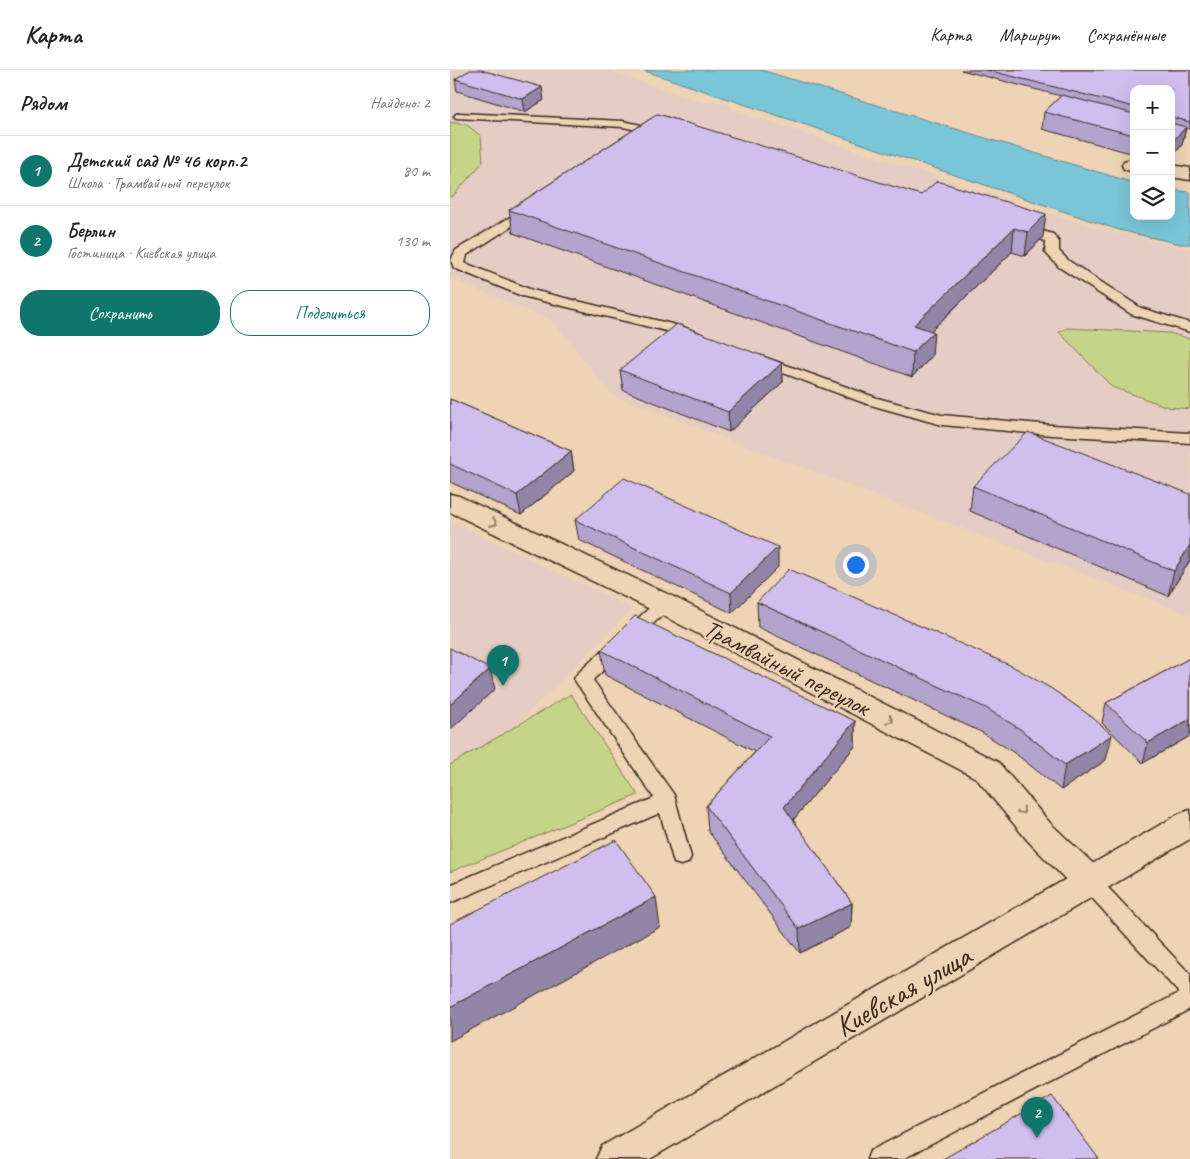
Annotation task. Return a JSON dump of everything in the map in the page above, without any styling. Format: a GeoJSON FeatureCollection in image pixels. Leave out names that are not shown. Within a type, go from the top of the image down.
{"type":"FeatureCollection","features":[{"type":"Feature","properties":{"kind":"street"},"geometry":{"type":"LineString","coordinates":[[1175,172],[1190,174]]}},
{"type":"Feature","properties":{"kind":"street","name":"Трамвайный переулок"},"geometry":{"type":"LineString","coordinates":[[450,502],[664,604],[987,770],[1039,832],[1089,881]]}},
{"type":"Feature","properties":{"kind":"street","name":"Киевская улица"},"geometry":{"type":"LineString","coordinates":[[615,1159],[1190,823]]}},
{"type":"Feature","properties":{"kind":"lane"},"geometry":{"type":"LineString","coordinates":[[460,116],[623,124],[670,135]]}},
{"type":"Feature","properties":{"kind":"lane"},"geometry":{"type":"LineString","coordinates":[[637,140],[652,130]]}},
{"type":"Feature","properties":{"kind":"lane"},"geometry":{"type":"LineString","coordinates":[[542,201],[462,253],[458,260],[459,265],[528,293],[675,329],[710,342]]}},
{"type":"Feature","properties":{"kind":"lane"},"geometry":{"type":"LineString","coordinates":[[1012,226],[1048,237],[1053,242],[1052,252],[1064,264],[1136,311],[1190,328]]}},
{"type":"Feature","properties":{"kind":"lane"},"geometry":{"type":"LineString","coordinates":[[746,355],[872,402],[942,420],[1052,430],[1190,438]]}},
{"type":"Feature","properties":{"kind":"lane"},"geometry":{"type":"LineString","coordinates":[[664,604],[583,679],[666,801],[681,858]]}},
{"type":"Feature","properties":{"kind":"lane"},"geometry":{"type":"LineString","coordinates":[[450,894],[666,801]]}},
{"type":"Feature","properties":{"kind":"lane"},"geometry":{"type":"LineString","coordinates":[[1089,881],[1190,988]]}},
{"type":"Feature","properties":{"kind":"lane"},"geometry":{"type":"LineString","coordinates":[[879,1159],[1190,998]]}},
{"type":"Feature","properties":{"kind":"shaded area"},"geometry":{"type":"Polygon","coordinates":[[[450,70],[606,70],[703,103],[714,100],[730,105],[732,110],[1044,212],[1114,233],[1190,250],[1190,615],[612,395],[553,321],[450,278],[450,70]]]}},
{"type":"Feature","properties":{"kind":"shaded area"},"geometry":{"type":"Polygon","coordinates":[[[450,522],[633,608],[478,763],[450,802],[450,522]]]}},
{"type":"Feature","properties":{"kind":"green space"},"geometry":{"type":"Polygon","coordinates":[[[450,122],[467,125],[481,136],[483,162],[450,197],[450,122]]]}},
{"type":"Feature","properties":{"kind":"green space"},"geometry":{"type":"Polygon","coordinates":[[[1067,328],[1170,333],[1190,339],[1190,409],[1168,407],[1112,387],[1059,332],[1067,328]]]}},
{"type":"Feature","properties":{"kind":"green space"},"geometry":{"type":"Polygon","coordinates":[[[571,694],[638,795],[450,872],[450,765],[571,694]]]}},
{"type":"Feature","properties":{"kind":"water"},"geometry":{"type":"Polygon","coordinates":[[[642,70],[761,70],[1130,182],[1130,220],[1175,220],[1175,190],[1190,192],[1190,244],[1180,244],[1119,230],[642,70]]]}},
{"type":"Feature","properties":{"kind":"building"},"geometry":{"type":"Polygon","coordinates":[[[470,70],[481,70],[542,87],[523,99],[455,79],[470,70]]]}},
{"type":"Feature","properties":{"kind":"building"},"geometry":{"type":"Polygon","coordinates":[[[987,70],[1190,70],[1190,122],[1175,118],[1175,85],[1130,85],[1130,106],[987,70]]]}},
{"type":"Feature","properties":{"kind":"building"},"geometry":{"type":"Polygon","coordinates":[[[1062,95],[1130,113],[1130,134],[1044,112],[1062,95]]]}},
{"type":"Feature","properties":{"kind":"building"},"geometry":{"type":"Polygon","coordinates":[[[658,114],[921,195],[937,181],[1046,214],[1028,232],[1014,228],[914,325],[934,332],[913,352],[509,210],[658,114]]]}},
{"type":"Feature","properties":{"kind":"building"},"geometry":{"type":"Polygon","coordinates":[[[1175,124],[1186,127],[1175,139],[1175,124]]]}},
{"type":"Feature","properties":{"kind":"building"},"geometry":{"type":"Polygon","coordinates":[[[677,324],[782,363],[728,412],[620,370],[677,324]]]}},
{"type":"Feature","properties":{"kind":"building"},"geometry":{"type":"Polygon","coordinates":[[[450,399],[571,451],[517,495],[450,464],[450,399]]]}},
{"type":"Feature","properties":{"kind":"building"},"geometry":{"type":"Polygon","coordinates":[[[1028,432],[1190,494],[1190,545],[1174,571],[973,486],[1028,432]]]}},
{"type":"Feature","properties":{"kind":"building"},"geometry":{"type":"Polygon","coordinates":[[[624,478],[778,547],[731,593],[575,520],[624,478]]]}},
{"type":"Feature","properties":{"kind":"building"},"geometry":{"type":"Polygon","coordinates":[[[789,569],[1012,666],[1052,689],[1092,717],[1112,735],[1065,765],[1020,729],[986,708],[757,602],[789,569]]]}},
{"type":"Feature","properties":{"kind":"building"},"geometry":{"type":"Polygon","coordinates":[[[635,616],[855,721],[784,807],[852,903],[799,929],[706,806],[770,736],[601,650],[635,616]]]}},
{"type":"Feature","properties":{"kind":"building"},"geometry":{"type":"Polygon","coordinates":[[[450,648],[490,669],[450,705],[450,648]]]}},
{"type":"Feature","properties":{"kind":"building"},"geometry":{"type":"Polygon","coordinates":[[[1190,658],[1190,719],[1148,743],[1106,703],[1190,658]]]}},
{"type":"Feature","properties":{"kind":"building"},"geometry":{"type":"Polygon","coordinates":[[[616,840],[656,897],[450,1007],[450,924],[616,840]]]}},
{"type":"Feature","properties":{"kind":"building"},"geometry":{"type":"Polygon","coordinates":[[[1052,1096],[1099,1159],[943,1159],[1052,1096]]]}},
{"type":"Feature","properties":{"kind":"place","name":"Детский сад № 46 корп.2"},"geometry":{"type":"Point","coordinates":[503,686]}},
{"type":"Feature","properties":{"kind":"place","name":"Берлин"},"geometry":{"type":"Point","coordinates":[1037,1138]}}]}
